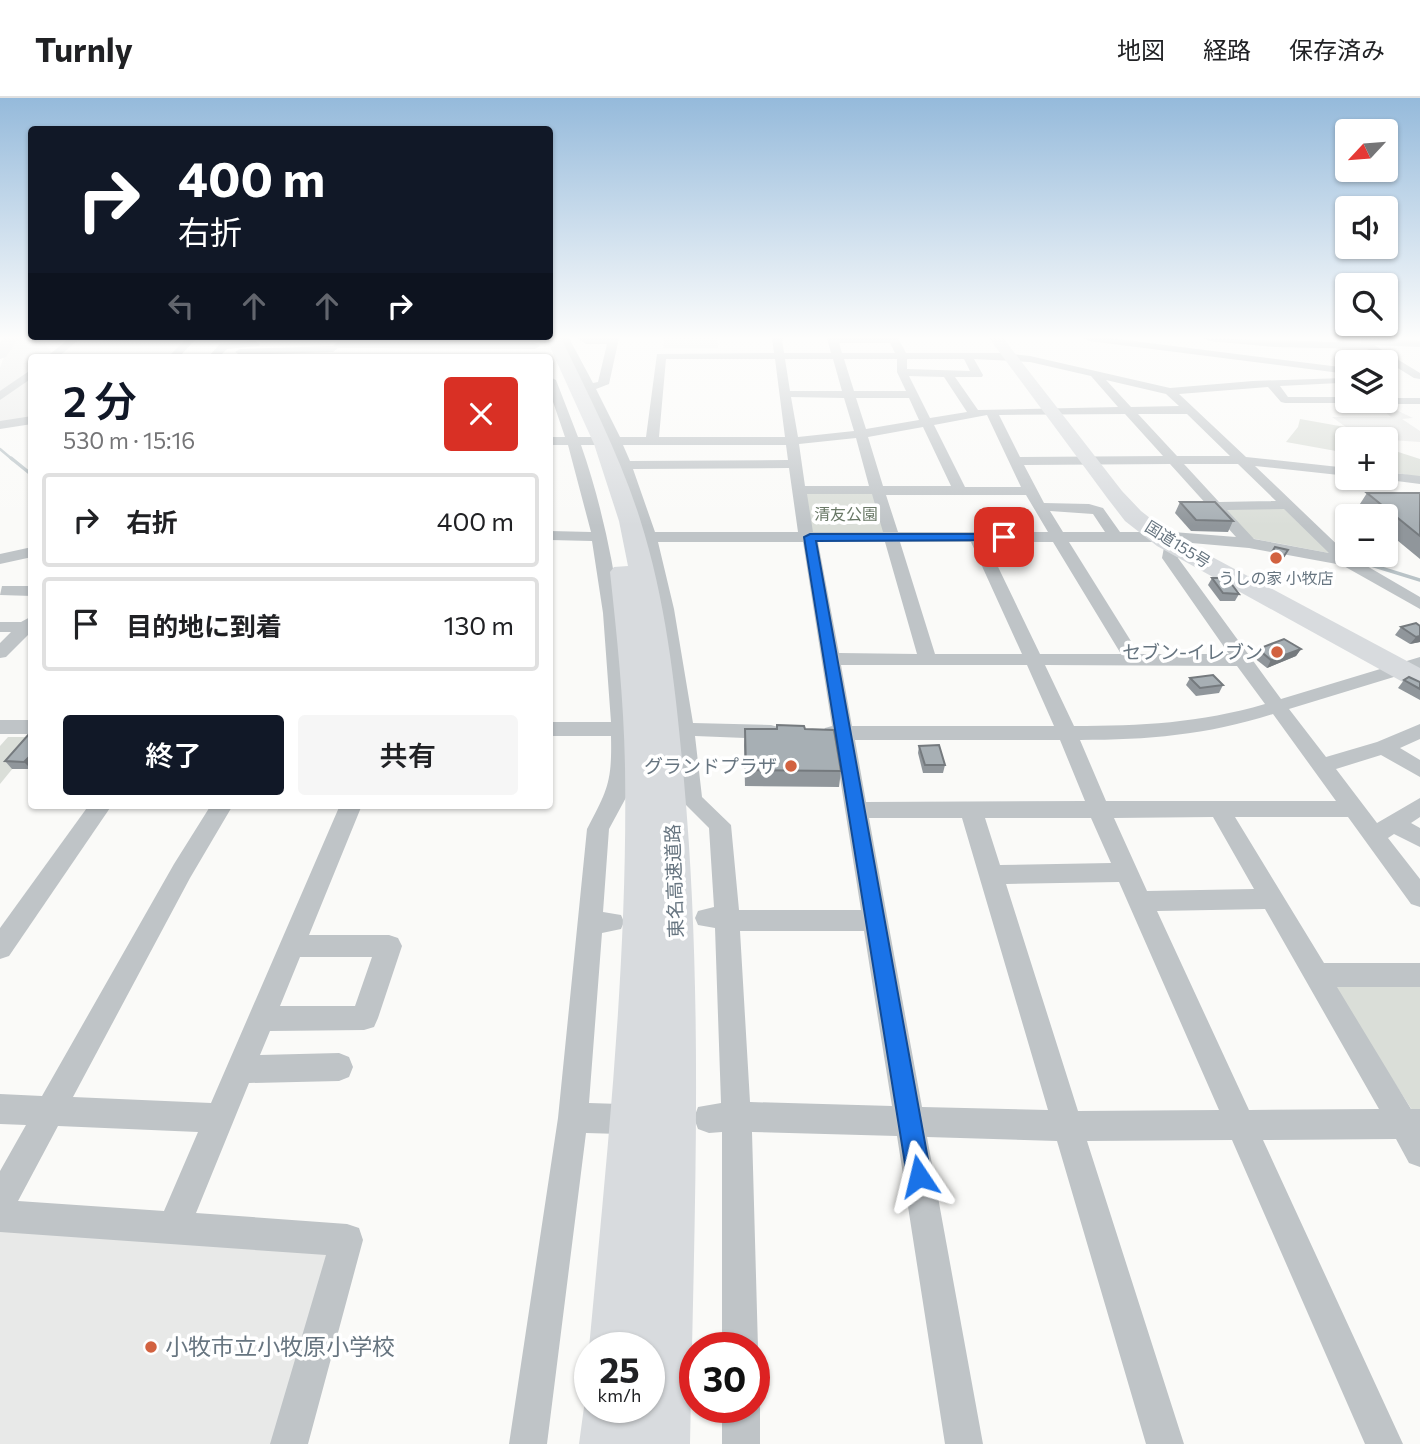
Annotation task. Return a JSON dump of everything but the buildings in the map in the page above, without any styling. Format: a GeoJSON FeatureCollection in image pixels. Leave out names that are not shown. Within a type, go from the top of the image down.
{"type":"FeatureCollection","features":[{"type":"Feature","properties":{"kind":"highway","name":"東名高速道路"},"geometry":{"type":"LineString","coordinates":[[567,401],[587,445],[622,572],[656,819],[675,883],[676,1063],[661,1444]]}},
{"type":"Feature","properties":{"kind":"highway","name":"国道155号"},"geometry":{"type":"LineString","coordinates":[[1048,401],[1133,516],[1169,540],[1414,670]]}},
{"type":"Feature","properties":{"kind":"highway","name":"東名高速道路"},"geometry":{"type":"LineString","coordinates":[[617,1332],[635,1065],[642,885],[656,819]]}},
{"type":"Feature","properties":{"kind":"highway"},"geometry":{"type":"LineString","coordinates":[[608,1444],[610,1423]]}},
{"type":"Feature","properties":{"kind":"street"},"geometry":{"type":"LineString","coordinates":[[528,1444],[601,923],[598,829],[618,792],[621,730],[614,618],[600,533],[574,440],[557,401]]}},
{"type":"Feature","properties":{"kind":"street"},"geometry":{"type":"LineString","coordinates":[[597,401],[627,469],[659,572],[668,617],[692,800],[720,825],[718,918],[724,1118],[739,1332]]}},
{"type":"Feature","properties":{"kind":"street"},"geometry":{"type":"LineString","coordinates":[[652,440],[656,401]]}},
{"type":"Feature","properties":{"kind":"street"},"geometry":{"type":"LineString","coordinates":[[787,401],[808,537],[833,659],[964,1444]]}},
{"type":"Feature","properties":{"kind":"street"},"geometry":{"type":"LineString","coordinates":[[851,401],[928,659]]}},
{"type":"Feature","properties":{"kind":"street"},"geometry":{"type":"LineString","coordinates":[[916,401],[960,491]]}},
{"type":"Feature","properties":{"kind":"street"},"geometry":{"type":"LineString","coordinates":[[966,401],[975,414]]}},
{"type":"Feature","properties":{"kind":"street"},"geometry":{"type":"LineString","coordinates":[[1119,401],[1247,540]]}},
{"type":"Feature","properties":{"kind":"street"},"geometry":{"type":"LineString","coordinates":[[1180,401],[1335,551]]}},
{"type":"Feature","properties":{"kind":"street"},"geometry":{"type":"LineString","coordinates":[[1398,406],[1412,413]]}},
{"type":"Feature","properties":{"kind":"street"},"geometry":{"type":"LineString","coordinates":[[553,441],[793,441],[861,434],[992,411],[1189,410]]}},
{"type":"Feature","properties":{"kind":"street"},"geometry":{"type":"LineString","coordinates":[[992,411],[1030,491],[1133,659]]}},
{"type":"Feature","properties":{"kind":"street"},"geometry":{"type":"LineString","coordinates":[[0,425],[28,421]]}},
{"type":"Feature","properties":{"kind":"street"},"geometry":{"type":"LineString","coordinates":[[1015,461],[1240,460],[1335,471]]}},
{"type":"Feature","properties":{"kind":"street"},"geometry":{"type":"LineString","coordinates":[[585,477],[627,469],[797,464]]}},
{"type":"Feature","properties":{"kind":"street"},"geometry":{"type":"LineString","coordinates":[[1398,477],[1420,480]]}},
{"type":"Feature","properties":{"kind":"street"},"geometry":{"type":"LineString","coordinates":[[800,490],[1030,491]]}},
{"type":"Feature","properties":{"kind":"street"},"geometry":{"type":"LineString","coordinates":[[1215,506],[1289,505]]}},
{"type":"Feature","properties":{"kind":"street"},"geometry":{"type":"LineString","coordinates":[[1040,507],[1089,508],[1098,511],[1114,535]]}},
{"type":"Feature","properties":{"kind":"street"},"geometry":{"type":"LineString","coordinates":[[553,529],[600,533]]}},
{"type":"Feature","properties":{"kind":"street"},"geometry":{"type":"LineString","coordinates":[[553,536],[600,533]]}},
{"type":"Feature","properties":{"kind":"street"},"geometry":{"type":"LineString","coordinates":[[890,534],[977,538],[1058,533]]}},
{"type":"Feature","properties":{"kind":"street"},"geometry":{"type":"LineString","coordinates":[[649,537],[1058,533],[1169,540],[1247,540],[1335,557]]}},
{"type":"Feature","properties":{"kind":"street"},"geometry":{"type":"LineString","coordinates":[[977,538],[1068,734],[1099,810],[1384,1444]]}},
{"type":"Feature","properties":{"kind":"street"},"geometry":{"type":"LineString","coordinates":[[1169,540],[1170,558],[1242,660],[1420,897]]}},
{"type":"Feature","properties":{"kind":"street"},"geometry":{"type":"LineString","coordinates":[[0,559],[28,552]]}},
{"type":"Feature","properties":{"kind":"street"},"geometry":{"type":"LineString","coordinates":[[1357,567],[1420,604]]}},
{"type":"Feature","properties":{"kind":"street"},"geometry":{"type":"LineString","coordinates":[[608,577],[659,572]]}},
{"type":"Feature","properties":{"kind":"street"},"geometry":{"type":"LineString","coordinates":[[5,596],[28,592]]}},
{"type":"Feature","properties":{"kind":"street"},"geometry":{"type":"LineString","coordinates":[[5,596],[28,600]]}},
{"type":"Feature","properties":{"kind":"street"},"geometry":{"type":"LineString","coordinates":[[614,618],[668,617]]}},
{"type":"Feature","properties":{"kind":"street"},"geometry":{"type":"LineString","coordinates":[[0,627],[28,624]]}},
{"type":"Feature","properties":{"kind":"street"},"geometry":{"type":"LineString","coordinates":[[3,649],[28,625]]}},
{"type":"Feature","properties":{"kind":"street"},"geometry":{"type":"LineString","coordinates":[[3,649],[28,646]]}},
{"type":"Feature","properties":{"kind":"street"},"geometry":{"type":"LineString","coordinates":[[833,659],[1242,660]]}},
{"type":"Feature","properties":{"kind":"street"},"geometry":{"type":"LineString","coordinates":[[818,733],[1146,733],[1226,722],[1414,670]]}},
{"type":"Feature","properties":{"kind":"street"},"geometry":{"type":"LineString","coordinates":[[0,727],[28,727]]}},
{"type":"Feature","properties":{"kind":"street"},"geometry":{"type":"LineString","coordinates":[[553,729],[791,732]]}},
{"type":"Feature","properties":{"kind":"street"},"geometry":{"type":"LineString","coordinates":[[1322,766],[1384,747],[1420,732]]}},
{"type":"Feature","properties":{"kind":"street"},"geometry":{"type":"LineString","coordinates":[[1384,747],[1420,770]]}},
{"type":"Feature","properties":{"kind":"street"},"geometry":{"type":"LineString","coordinates":[[1374,836],[1420,806]]}},
{"type":"Feature","properties":{"kind":"street"},"geometry":{"type":"LineString","coordinates":[[0,948],[9,922],[98,809]]}},
{"type":"Feature","properties":{"kind":"street"},"geometry":{"type":"LineString","coordinates":[[0,1202],[182,871],[220,809]]}},
{"type":"Feature","properties":{"kind":"street"},"geometry":{"type":"LineString","coordinates":[[173,1228],[349,809]]}},
{"type":"Feature","properties":{"kind":"street"},"geometry":{"type":"LineString","coordinates":[[1219,809],[1318,975],[1412,1124],[1420,1152]]}},
{"type":"Feature","properties":{"kind":"street"},"geometry":{"type":"LineString","coordinates":[[858,810],[1354,809]]}},
{"type":"Feature","properties":{"kind":"street"},"geometry":{"type":"LineString","coordinates":[[971,810],[1165,1444]]}},
{"type":"Feature","properties":{"kind":"street"},"geometry":{"type":"LineString","coordinates":[[1394,824],[1420,838]]}},
{"type":"Feature","properties":{"kind":"street"},"geometry":{"type":"LineString","coordinates":[[992,876],[1127,872]]}},
{"type":"Feature","properties":{"kind":"street"},"geometry":{"type":"LineString","coordinates":[[1140,901],[1273,899]]}},
{"type":"Feature","properties":{"kind":"street"},"geometry":{"type":"LineString","coordinates":[[718,918],[744,922],[877,920]]}},
{"type":"Feature","properties":{"kind":"street"},"geometry":{"type":"LineString","coordinates":[[262,1018],[364,1018],[389,946],[292,946]]}},
{"type":"Feature","properties":{"kind":"street"},"geometry":{"type":"LineString","coordinates":[[1318,975],[1420,975]]}},
{"type":"Feature","properties":{"kind":"street"},"geometry":{"type":"LineString","coordinates":[[240,1069],[339,1067]]}},
{"type":"Feature","properties":{"kind":"street"},"geometry":{"type":"LineString","coordinates":[[0,1109],[220,1118]]}},
{"type":"Feature","properties":{"kind":"street"},"geometry":{"type":"LineString","coordinates":[[573,1118],[620,1119]]}},
{"type":"Feature","properties":{"kind":"street"},"geometry":{"type":"LineString","coordinates":[[724,1118],[1069,1126],[1412,1124]]}},
{"type":"Feature","properties":{"kind":"street"},"geometry":{"type":"LineString","coordinates":[[0,1216],[347,1240],[289,1444]]}},
{"type":"Feature","properties":{"kind":"street"},"geometry":{"type":"LineString","coordinates":[[741,1423],[741,1444]]}},
{"type":"Feature","properties":{"kind":"shaded area"},"geometry":{"type":"Polygon","coordinates":[[[0,401],[28,401],[28,419],[0,424],[0,401]]]}},
{"type":"Feature","properties":{"kind":"shaded area"},"geometry":{"type":"Polygon","coordinates":[[[1398,411],[1413,418],[1402,419],[1420,431],[1420,442],[1398,441],[1398,427],[1346,427],[1332,417],[1391,417],[1386,413],[1398,411]]]}},
{"type":"Feature","properties":{"kind":"shaded area","name":"小牧市立小牧原小学校"},"geometry":{"type":"Polygon","coordinates":[[[0,1222],[332,1250],[274,1444],[0,1444],[0,1222]]]}},
{"type":"Feature","properties":{"kind":"green space"},"geometry":{"type":"Polygon","coordinates":[[[1300,419],[1345,427],[1335,427],[1335,451],[1286,442],[1298,427],[1300,419]]]}},
{"type":"Feature","properties":{"kind":"green space"},"geometry":{"type":"Polygon","coordinates":[[[1398,452],[1420,459],[1420,478],[1398,473],[1398,452]]]}},
{"type":"Feature","properties":{"kind":"green space","name":"清友公園"},"geometry":{"type":"Polygon","coordinates":[[[806,493],[873,493],[886,535],[818,535],[812,532],[806,493]]]}},
{"type":"Feature","properties":{"kind":"green space"},"geometry":{"type":"Polygon","coordinates":[[[1283,507],[1334,554],[1250,538],[1223,509],[1283,507]]]}},
{"type":"Feature","properties":{"kind":"green space"},"geometry":{"type":"Polygon","coordinates":[[[8,737],[28,737],[28,750],[0,784],[0,746],[8,737]]]}},
{"type":"Feature","properties":{"kind":"green space"},"geometry":{"type":"Polygon","coordinates":[[[1335,982],[1420,982],[1420,1111],[1412,1110],[1334,988],[1335,982]]]}},
{"type":"Feature","properties":{"kind":"waterway"},"geometry":{"type":"LineString","coordinates":[[0,449],[13,460]]}},
{"type":"Feature","properties":{"kind":"waterway"},"geometry":{"type":"LineString","coordinates":[[11,458],[28,472]]}},
{"type":"Feature","properties":{"kind":"waterway"},"geometry":{"type":"LineString","coordinates":[[1378,567],[1420,580]]}},
{"type":"Feature","properties":{"kind":"place","name":"うしの家 小牧店"},"geometry":{"type":"Point","coordinates":[1276,558]}},
{"type":"Feature","properties":{"kind":"place","name":"セブン-イレブン"},"geometry":{"type":"Point","coordinates":[1277,652]}},
{"type":"Feature","properties":{"kind":"place","name":"グランドプラザ"},"geometry":{"type":"Point","coordinates":[791,766]}},
{"type":"Feature","properties":{"kind":"place","name":"小牧市立小牧原小学校"},"geometry":{"type":"Point","coordinates":[151,1347]}},
{"type":"Feature","properties":{"kind":"route"},"geometry":{"type":"LineString","coordinates":[[919,1176],[833,659],[810,537],[1004,537]]}}]}
